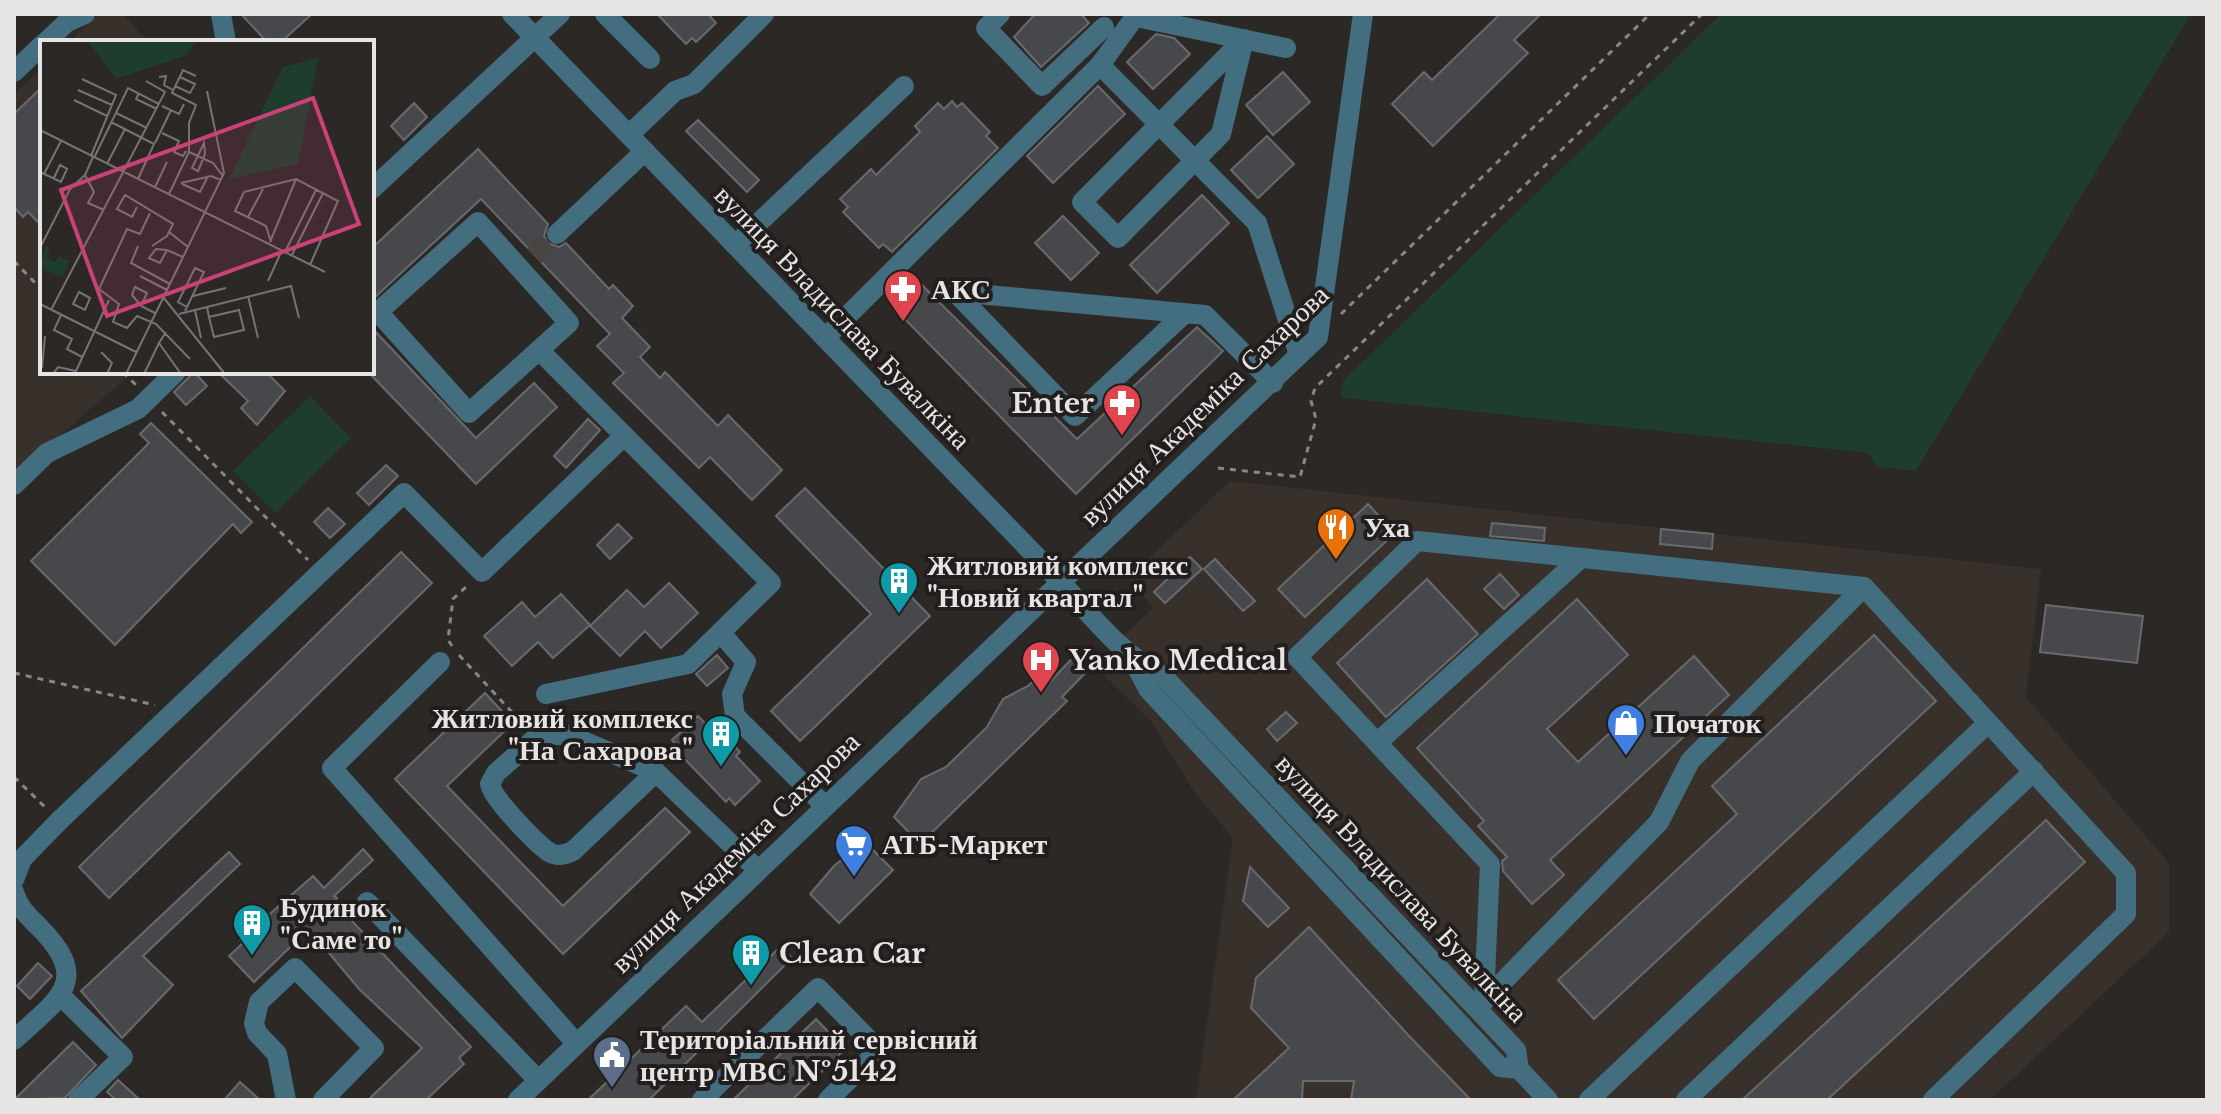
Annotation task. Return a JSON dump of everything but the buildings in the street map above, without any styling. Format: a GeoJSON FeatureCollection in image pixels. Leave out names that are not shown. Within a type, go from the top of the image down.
{"type":"FeatureCollection","features":[{"type":"Feature","properties":{"kind":"street"},"geometry":{"type":"LineString","coordinates":[[48,40],[67,22],[85,14]]}},
{"type":"Feature","properties":{"kind":"street"},"geometry":{"type":"LineString","coordinates":[[221,14],[226,40]]}},
{"type":"Feature","properties":{"kind":"street","name":"вулиця Владислава Бувалкіна"},"geometry":{"type":"LineString","coordinates":[[512,14],[1059,580],[1133,660],[1148,689],[1500,1067],[1519,1069],[1516,1050],[1480,1004],[1163,676],[1133,660]]}},
{"type":"Feature","properties":{"kind":"street"},"geometry":{"type":"LineString","coordinates":[[374,187],[560,14]]}},
{"type":"Feature","properties":{"kind":"street"},"geometry":{"type":"LineString","coordinates":[[605,14],[650,59]]}},
{"type":"Feature","properties":{"kind":"street"},"geometry":{"type":"LineString","coordinates":[[629,135],[675,91],[694,84],[764,14]]}},
{"type":"Feature","properties":{"kind":"street"},"geometry":{"type":"LineString","coordinates":[[1000,14],[986,28],[1042,86],[1104,27]]}},
{"type":"Feature","properties":{"kind":"street","name":"вулиця Академіка Сахарова"},"geometry":{"type":"LineString","coordinates":[[518,1100],[1059,580],[1273,383],[1318,337],[1363,14]]}},
{"type":"Feature","properties":{"kind":"street"},"geometry":{"type":"LineString","coordinates":[[825,338],[1100,65],[1136,15],[1286,48]]}},
{"type":"Feature","properties":{"kind":"street"},"geometry":{"type":"LineString","coordinates":[[1244,39],[1221,134],[1118,238],[1082,202],[1244,39]]}},
{"type":"Feature","properties":{"kind":"street"},"geometry":{"type":"LineString","coordinates":[[14,72],[40,48]]}},
{"type":"Feature","properties":{"kind":"street"},"geometry":{"type":"LineString","coordinates":[[1100,65],[1257,223],[1299,355]]}},
{"type":"Feature","properties":{"kind":"street"},"geometry":{"type":"LineString","coordinates":[[735,245],[904,86]]}},
{"type":"Feature","properties":{"kind":"street"},"geometry":{"type":"LineString","coordinates":[[557,234],[645,151]]}},
{"type":"Feature","properties":{"kind":"street"},"geometry":{"type":"LineString","coordinates":[[478,222],[527,262],[569,323],[539,350],[469,413],[378,312],[478,222]]}},
{"type":"Feature","properties":{"kind":"street"},"geometry":{"type":"LineString","coordinates":[[1184,314],[1075,416],[955,292],[1205,315],[1273,383]]}},
{"type":"Feature","properties":{"kind":"street"},"geometry":{"type":"LineString","coordinates":[[539,350],[771,583],[688,664],[546,694]]}},
{"type":"Feature","properties":{"kind":"street"},"geometry":{"type":"LineString","coordinates":[[14,485],[47,453],[138,409],[174,374]]}},
{"type":"Feature","properties":{"kind":"street"},"geometry":{"type":"LineString","coordinates":[[14,880],[22,859],[59,821],[404,493],[482,572],[624,436]]}},
{"type":"Feature","properties":{"kind":"street"},"geometry":{"type":"LineString","coordinates":[[1480,1004],[1490,864],[1297,657],[1417,541],[1864,587],[2126,873],[2126,914],[1933,1100]]}},
{"type":"Feature","properties":{"kind":"street"},"geometry":{"type":"LineString","coordinates":[[1378,742],[1581,558]]}},
{"type":"Feature","properties":{"kind":"street"},"geometry":{"type":"LineString","coordinates":[[1480,1004],[1659,822],[1690,761],[1864,587]]}},
{"type":"Feature","properties":{"kind":"street"},"geometry":{"type":"LineString","coordinates":[[721,633],[746,662],[732,694],[735,716],[825,806]]}},
{"type":"Feature","properties":{"kind":"street"},"geometry":{"type":"LineString","coordinates":[[440,662],[332,768],[576,1043]]}},
{"type":"Feature","properties":{"kind":"street"},"geometry":{"type":"LineString","coordinates":[[1589,1100],[1988,723]]}},
{"type":"Feature","properties":{"kind":"street"},"geometry":{"type":"LineString","coordinates":[[656,772],[573,851],[554,854],[491,791],[496,773],[536,737],[549,733],[569,735],[656,772],[758,870]]}},
{"type":"Feature","properties":{"kind":"street"},"geometry":{"type":"LineString","coordinates":[[1686,1100],[2034,771]]}},
{"type":"Feature","properties":{"kind":"street"},"geometry":{"type":"LineString","coordinates":[[14,1040],[61,996],[68,975],[63,954],[16,900]]}},
{"type":"Feature","properties":{"kind":"street"},"geometry":{"type":"LineString","coordinates":[[367,902],[538,1080]]}},
{"type":"Feature","properties":{"kind":"street"},"geometry":{"type":"LineString","coordinates":[[286,1100],[277,1054],[257,1033],[254,1023],[259,1002],[295,968],[374,1048],[323,1100]]}},
{"type":"Feature","properties":{"kind":"street"},"geometry":{"type":"LineString","coordinates":[[702,1100],[818,988],[879,1050],[828,1100]]}},
{"type":"Feature","properties":{"kind":"street"},"geometry":{"type":"LineString","coordinates":[[61,996],[123,1057],[78,1100]]}},
{"type":"Feature","properties":{"kind":"street"},"geometry":{"type":"LineString","coordinates":[[1519,1069],[1548,1100]]}},
{"type":"Feature","properties":{"kind":"path","name":"вулиця Академіка Сахарова"},"geometry":{"type":"LineString","coordinates":[[1341,314],[1650,14]]}},
{"type":"Feature","properties":{"kind":"path"},"geometry":{"type":"LineString","coordinates":[[1218,468],[1300,477],[1316,419],[1311,401],[1315,388],[1702,14]]}},
{"type":"Feature","properties":{"kind":"path"},"geometry":{"type":"LineString","coordinates":[[14,261],[40,288]]}},
{"type":"Feature","properties":{"kind":"path"},"geometry":{"type":"LineString","coordinates":[[125,374],[320,571]]}},
{"type":"Feature","properties":{"kind":"path"},"geometry":{"type":"LineString","coordinates":[[482,572],[453,599],[448,640],[468,668],[536,737]]}},
{"type":"Feature","properties":{"kind":"path"},"geometry":{"type":"LineString","coordinates":[[14,673],[174,710]]}},
{"type":"Feature","properties":{"kind":"path"},"geometry":{"type":"LineString","coordinates":[[14,777],[59,821]]}},
{"type":"Feature","properties":{"kind":"shaded area"},"geometry":{"type":"Polygon","coordinates":[[[98,14],[122,14],[147,40],[71,40],[98,14]]]}},
{"type":"Feature","properties":{"kind":"shaded area"},"geometry":{"type":"Polygon","coordinates":[[[40,70],[40,374],[131,374],[14,475],[14,94],[40,70]]]}},
{"type":"Feature","properties":{"kind":"shaded area","name":"Початок"},"geometry":{"type":"Polygon","coordinates":[[[1230,481],[2041,569],[2026,697],[2169,863],[2169,932],[1990,1100],[1196,1100],[1233,838],[1195,793],[1151,721],[1093,665],[1153,608],[1128,578],[1230,481]]]}},
{"type":"Feature","properties":{"kind":"green space"},"geometry":{"type":"Polygon","coordinates":[[[1721,14],[2191,14],[1916,471],[1878,467],[1868,453],[1344,398],[1340,395],[1343,381],[1721,14]]]}},
{"type":"Feature","properties":{"kind":"green space"},"geometry":{"type":"Polygon","coordinates":[[[310,396],[351,438],[275,513],[233,471],[310,396]]]}},
{"type":"Feature","properties":{"kind":"tunnel"},"geometry":{"type":"LineString","coordinates":[[534,256],[557,234]]}},
{"type":"Feature","properties":{"kind":"place","name":"АКС"},"geometry":{"type":"Point","coordinates":[903,323]}},
{"type":"Feature","properties":{"kind":"place","name":"Enter"},"geometry":{"type":"Point","coordinates":[1122,437]}},
{"type":"Feature","properties":{"kind":"place","name":"Уха"},"geometry":{"type":"Point","coordinates":[1336,561]}},
{"type":"Feature","properties":{"kind":"place","name":"Житловий комплекс \"Новий квартал\""},"geometry":{"type":"Point","coordinates":[899,615]}},
{"type":"Feature","properties":{"kind":"place","name":"Yanko Medical"},"geometry":{"type":"Point","coordinates":[1041,694]}},
{"type":"Feature","properties":{"kind":"place","name":"Початок"},"geometry":{"type":"Point","coordinates":[1626,757]}},
{"type":"Feature","properties":{"kind":"place","name":"Житловий комплекс \"На Сахарова\""},"geometry":{"type":"Point","coordinates":[721,768]}},
{"type":"Feature","properties":{"kind":"place","name":"АТБ-Маркет"},"geometry":{"type":"Point","coordinates":[854,878]}},
{"type":"Feature","properties":{"kind":"place","name":"Будинок \"Саме то\""},"geometry":{"type":"Point","coordinates":[252,957]}},
{"type":"Feature","properties":{"kind":"place","name":"Clean Car"},"geometry":{"type":"Point","coordinates":[751,987]}},
{"type":"Feature","properties":{"kind":"place","name":"Територіальний сервісний центр МВС №5142"},"geometry":{"type":"Point","coordinates":[612,1089]}}]}
